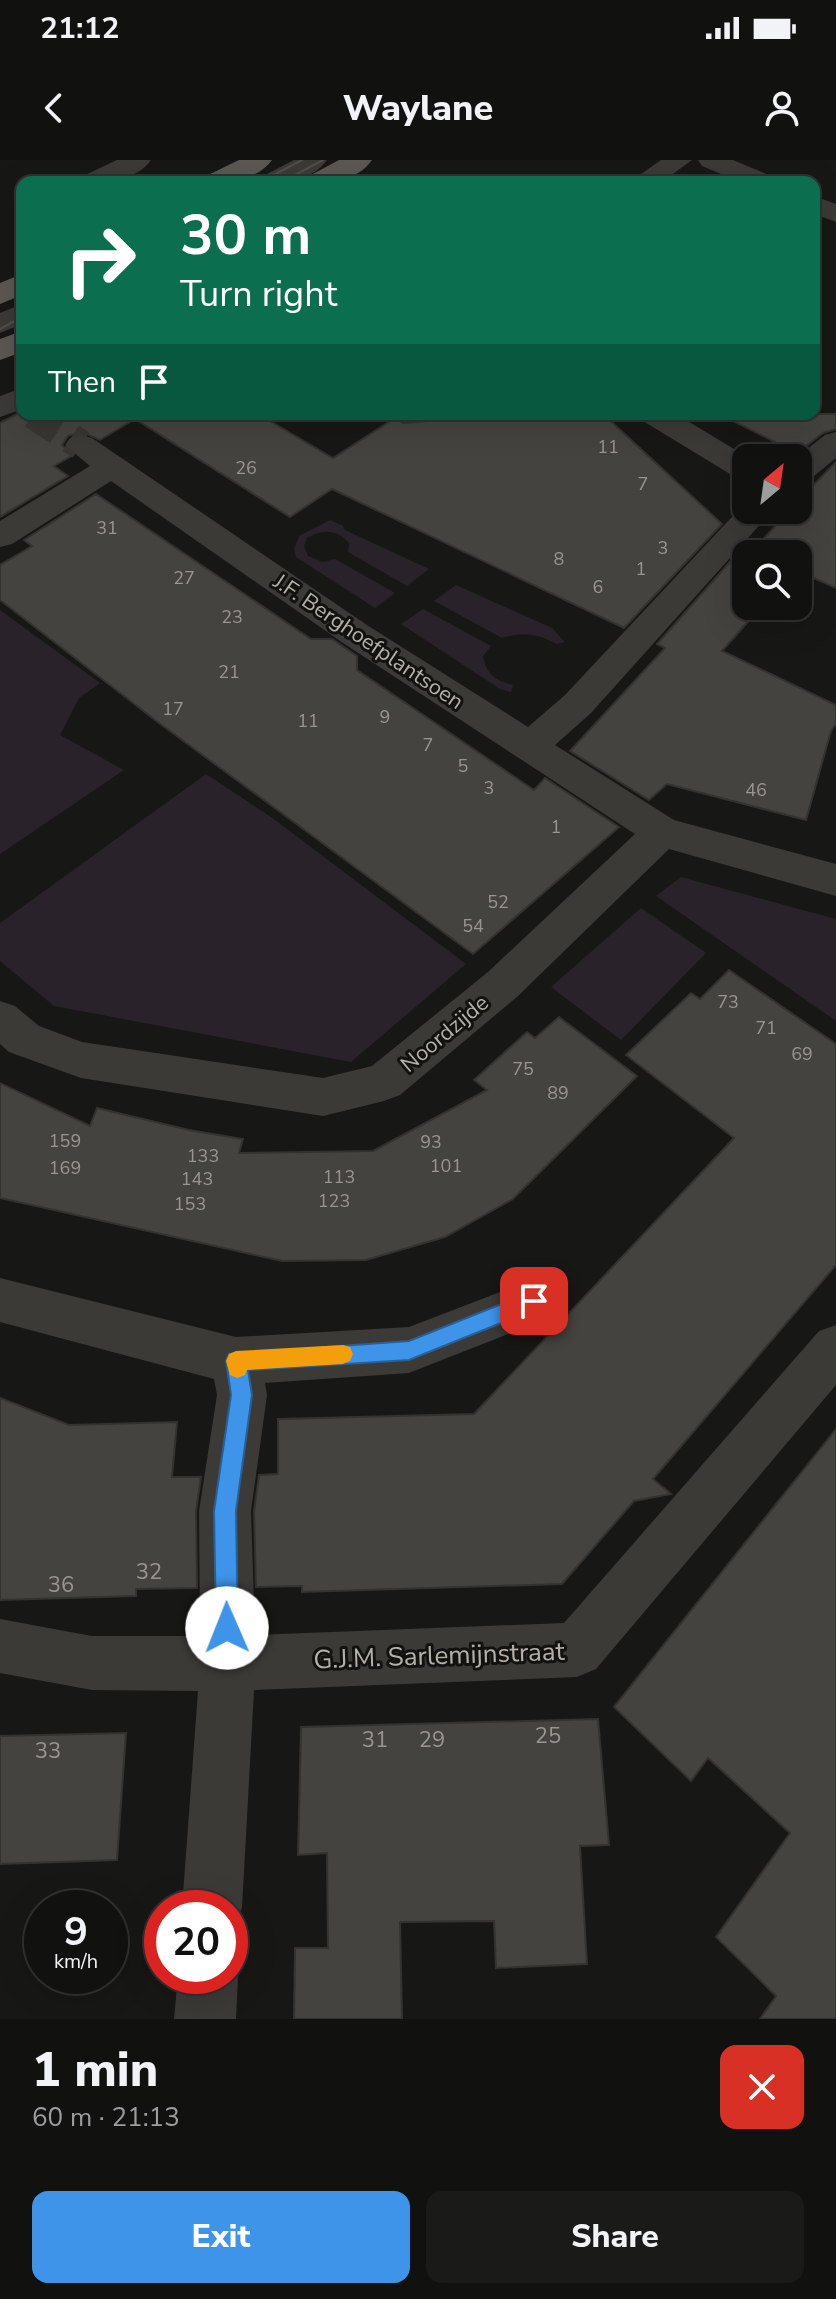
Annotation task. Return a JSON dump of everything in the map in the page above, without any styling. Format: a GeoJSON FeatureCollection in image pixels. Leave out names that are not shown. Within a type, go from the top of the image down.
{"type":"FeatureCollection","features":[{"type":"Feature","properties":{"kind":"main road"},"geometry":{"type":"LineString","coordinates":[[227,176],[259,160]]}},
{"type":"Feature","properties":{"kind":"main road"},"geometry":{"type":"LineString","coordinates":[[329,176],[359,160]]}},
{"type":"Feature","properties":{"kind":"street"},"geometry":{"type":"LineString","coordinates":[[105,176],[138,160]]}},
{"type":"Feature","properties":{"kind":"street"},"geometry":{"type":"LineString","coordinates":[[283,176],[314,160]]}},
{"type":"Feature","properties":{"kind":"street"},"geometry":{"type":"LineString","coordinates":[[653,176],[679,160]]}},
{"type":"Feature","properties":{"kind":"street"},"geometry":{"type":"LineString","coordinates":[[711,160],[748,176]]}},
{"type":"Feature","properties":{"kind":"street"},"geometry":{"type":"LineString","coordinates":[[664,420],[732,461]]}},
{"type":"Feature","properties":{"kind":"street"},"geometry":{"type":"LineString","coordinates":[[812,462],[836,442]]}},
{"type":"Feature","properties":{"kind":"street","name":"J.F. Berghoefplantsoen"},"geometry":{"type":"LineString","coordinates":[[81,445],[355,634],[662,832]]}},
{"type":"Feature","properties":{"kind":"street"},"geometry":{"type":"LineString","coordinates":[[0,536],[112,466]]}},
{"type":"Feature","properties":{"kind":"street"},"geometry":{"type":"LineString","coordinates":[[529,747],[578,704],[744,524]]}},
{"type":"Feature","properties":{"kind":"street"},"geometry":{"type":"LineString","coordinates":[[662,832],[836,880]]}},
{"type":"Feature","properties":{"kind":"street","name":"Noordzijde"},"geometry":{"type":"LineString","coordinates":[[0,1019],[24,1039],[81,1060],[323,1097],[384,1082],[503,984],[662,832]]}},
{"type":"Feature","properties":{"kind":"street"},"geometry":{"type":"LineString","coordinates":[[0,1300],[236,1361],[409,1350],[534,1301]]}},
{"type":"Feature","properties":{"kind":"street","name":"G.J.M. Sarlemijnstraat"},"geometry":{"type":"LineString","coordinates":[[0,1646],[92,1663],[228,1664],[577,1650],[836,1348]]}},
{"type":"Feature","properties":{"kind":"street"},"geometry":{"type":"LineString","coordinates":[[213,1890],[228,1664],[225,1511],[242,1395],[236,1361]]}},
{"type":"Feature","properties":{"kind":"street"},"geometry":{"type":"LineString","coordinates":[[205,2019],[207,1994]]}},
{"type":"Feature","properties":{"kind":"shaded area"},"geometry":{"type":"Polygon","coordinates":[[[330,520],[429,569],[407,586],[348,552],[349,543],[340,535],[324,532],[307,538],[304,546],[308,556],[323,562],[335,559],[395,593],[375,608],[296,557],[294,549],[299,536],[330,520]]]}},
{"type":"Feature","properties":{"kind":"shaded area"},"geometry":{"type":"Polygon","coordinates":[[[456,585],[552,628],[565,642],[557,644],[524,634],[502,638],[434,601],[456,585]]]}},
{"type":"Feature","properties":{"kind":"shaded area"},"geometry":{"type":"Polygon","coordinates":[[[423,609],[491,646],[483,656],[487,668],[497,679],[513,685],[511,692],[500,689],[401,624],[423,609]]]}},
{"type":"Feature","properties":{"kind":"shaded area"},"geometry":{"type":"Polygon","coordinates":[[[0,610],[100,683],[79,698],[60,735],[124,770],[0,854],[0,610]]]}},
{"type":"Feature","properties":{"kind":"shaded area"},"geometry":{"type":"Polygon","coordinates":[[[206,774],[271,817],[466,964],[351,1062],[54,1006],[0,961],[0,923],[206,774]]]}},
{"type":"Feature","properties":{"kind":"shaded area"},"geometry":{"type":"Polygon","coordinates":[[[681,877],[836,919],[836,1021],[656,896],[681,877]]]}},
{"type":"Feature","properties":{"kind":"shaded area"},"geometry":{"type":"Polygon","coordinates":[[[641,908],[706,953],[621,1040],[551,987],[641,908]]]}},
{"type":"Feature","properties":{"kind":"building"},"geometry":{"type":"Polygon","coordinates":[[[820,414],[836,414],[836,429],[823,433],[809,444],[779,444],[731,420],[820,420],[820,414]]]}},
{"type":"Feature","properties":{"kind":"building"},"geometry":{"type":"Polygon","coordinates":[[[16,415],[16,420],[133,420],[100,440],[82,432],[68,436],[62,445],[73,455],[54,466],[68,476],[0,517],[0,423],[16,415]]]}},
{"type":"Feature","properties":{"kind":"building"},"geometry":{"type":"Polygon","coordinates":[[[137,420],[268,420],[333,458],[392,420],[403,423],[441,420],[609,420],[722,524],[624,628],[332,489],[290,517],[137,420]]]}},
{"type":"Feature","properties":{"kind":"building"},"geometry":{"type":"Polygon","coordinates":[[[836,462],[836,588],[812,577],[812,540],[762,540],[777,524],[812,524],[812,487],[836,462]]]}},
{"type":"Feature","properties":{"kind":"building"},"geometry":{"type":"Polygon","coordinates":[[[96,494],[311,639],[332,639],[357,656],[357,670],[534,790],[545,778],[619,827],[473,954],[155,720],[0,600],[0,565],[32,546],[24,540],[96,494]]]}},
{"type":"Feature","properties":{"kind":"building"},"geometry":{"type":"Polygon","coordinates":[[[732,560],[732,620],[750,620],[722,651],[836,705],[836,724],[831,731],[806,820],[667,784],[649,800],[570,751],[665,648],[657,644],[732,560]]]}},
{"type":"Feature","properties":{"kind":"building"},"geometry":{"type":"Polygon","coordinates":[[[729,970],[836,1044],[836,1265],[653,1479],[671,1494],[634,1501],[562,1584],[302,1592],[302,1586],[256,1587],[254,1511],[259,1475],[278,1474],[278,1419],[474,1414],[734,1138],[626,1055],[691,993],[700,999],[729,970]]]}},
{"type":"Feature","properties":{"kind":"building"},"geometry":{"type":"Polygon","coordinates":[[[559,1017],[637,1076],[513,1199],[445,1237],[366,1260],[282,1261],[0,1198],[0,1083],[90,1126],[97,1108],[189,1130],[243,1139],[239,1153],[373,1151],[487,1090],[474,1080],[527,1032],[535,1038],[559,1017]]]}},
{"type":"Feature","properties":{"kind":"building"},"geometry":{"type":"Polygon","coordinates":[[[0,1398],[69,1425],[177,1422],[172,1477],[201,1477],[196,1511],[197,1588],[136,1589],[136,1596],[0,1600],[0,1398]]]}},
{"type":"Feature","properties":{"kind":"building"},"geometry":{"type":"Polygon","coordinates":[[[836,1429],[836,2019],[760,2019],[776,1996],[716,1937],[790,1833],[708,1758],[691,1781],[614,1707],[836,1429]]]}},
{"type":"Feature","properties":{"kind":"building"},"geometry":{"type":"Polygon","coordinates":[[[598,1719],[609,1845],[580,1846],[587,1964],[496,1968],[494,1921],[400,1922],[402,2019],[294,2019],[295,1948],[328,1948],[327,1853],[298,1855],[301,1727],[598,1719]]]}},
{"type":"Feature","properties":{"kind":"building"},"geometry":{"type":"Polygon","coordinates":[[[126,1733],[117,1860],[0,1864],[0,1736],[126,1733]]]}},
{"type":"Feature","properties":{"kind":"tunnel"},"geometry":{"type":"LineString","coordinates":[[42,420],[81,445]]}},
{"type":"Feature","properties":{"kind":"tram line"},"geometry":{"type":"LineString","coordinates":[[271,176],[302,160]]}},
{"type":"Feature","properties":{"kind":"tram line"},"geometry":{"type":"LineString","coordinates":[[295,175],[323,160]]}},
{"type":"Feature","properties":{"kind":"tram line"},"geometry":{"type":"LineString","coordinates":[[0,329],[16,320]]}},
{"type":"Feature","properties":{"kind":"slow traffic"},"geometry":{"type":"LineString","coordinates":[[237,1369],[236,1361],[343,1354]]}},
{"type":"Feature","properties":{"kind":"route"},"geometry":{"type":"LineString","coordinates":[[227,1628],[225,1511],[242,1395],[236,1361],[409,1350],[534,1301]]}}]}
